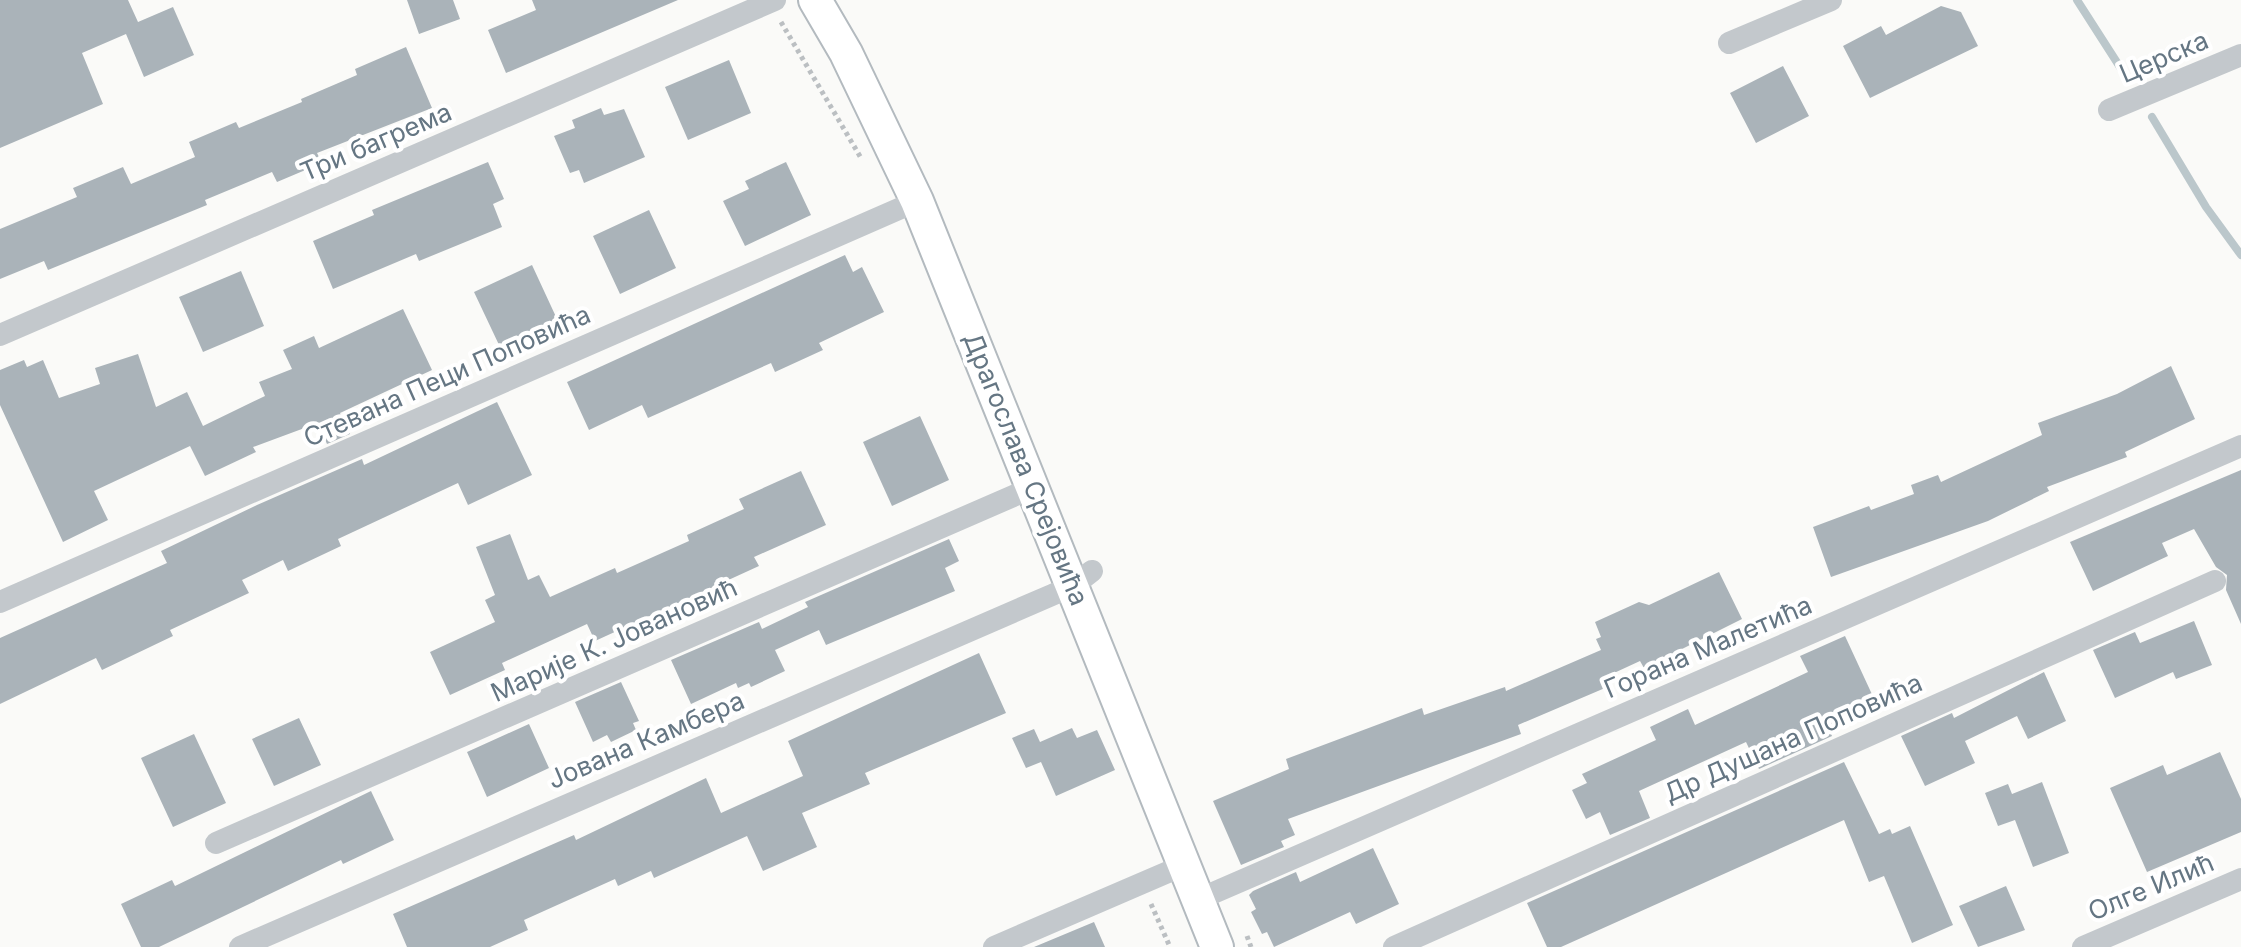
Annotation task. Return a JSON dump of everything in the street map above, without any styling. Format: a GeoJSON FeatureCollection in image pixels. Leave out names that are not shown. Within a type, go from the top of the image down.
{"type":"FeatureCollection","features":[{"type":"Feature","properties":{"kind":"street","name":"Три багрема"},"geometry":{"type":"LineString","coordinates":[[0,335],[775,0]]}},
{"type":"Feature","properties":{"kind":"street","name":"Драгослава Срејовића"},"geometry":{"type":"LineString","coordinates":[[815,0],[846,53],[917,201],[1034,487],[1083,578],[1182,866],[1217,947]]}},
{"type":"Feature","properties":{"kind":"street"},"geometry":{"type":"LineString","coordinates":[[1729,43],[1831,0]]}},
{"type":"Feature","properties":{"kind":"street","name":"Церска"},"geometry":{"type":"LineString","coordinates":[[2109,110],[2241,55]]}},
{"type":"Feature","properties":{"kind":"street","name":"Стевана Пеци Поповића"},"geometry":{"type":"LineString","coordinates":[[0,602],[917,201]]}},
{"type":"Feature","properties":{"kind":"street","name":"Горана Малетића"},"geometry":{"type":"LineString","coordinates":[[1197,900],[2241,446]]}},
{"type":"Feature","properties":{"kind":"street","name":"Марије К. Јовановић"},"geometry":{"type":"LineString","coordinates":[[216,843],[1034,487]]}},
{"type":"Feature","properties":{"kind":"street","name":"Јована Камбера"},"geometry":{"type":"LineString","coordinates":[[240,947],[1083,578]]}},
{"type":"Feature","properties":{"kind":"street","name":"Др Душана Поповића"},"geometry":{"type":"LineString","coordinates":[[1394,947],[2215,581]]}},
{"type":"Feature","properties":{"kind":"street"},"geometry":{"type":"LineString","coordinates":[[994,947],[1182,866]]}},
{"type":"Feature","properties":{"kind":"street","name":"Олге Илић"},"geometry":{"type":"LineString","coordinates":[[2083,947],[2241,879]]}},
{"type":"Feature","properties":{"kind":"building"},"geometry":{"type":"Polygon","coordinates":[[[0,0],[128,0],[138,22],[173,7],[194,55],[144,77],[126,34],[82,53],[103,104],[0,148],[0,0]]]}},
{"type":"Feature","properties":{"kind":"building"},"geometry":{"type":"Polygon","coordinates":[[[407,0],[453,0],[460,19],[419,34],[407,0]]]}},
{"type":"Feature","properties":{"kind":"building"},"geometry":{"type":"Polygon","coordinates":[[[532,0],[678,0],[506,73],[488,30],[536,10],[532,0]]]}},
{"type":"Feature","properties":{"kind":"building"},"geometry":{"type":"Polygon","coordinates":[[[1941,6],[1961,12],[1978,46],[1870,98],[1843,46],[1881,26],[1886,35],[1941,6]]]}},
{"type":"Feature","properties":{"kind":"building"},"geometry":{"type":"Polygon","coordinates":[[[406,47],[432,108],[317,153],[322,163],[277,182],[272,172],[205,200],[207,205],[48,270],[44,261],[0,279],[0,229],[77,197],[73,188],[123,167],[131,184],[195,157],[189,142],[236,122],[239,128],[302,102],[301,99],[357,75],[355,69],[406,47]]]}},
{"type":"Feature","properties":{"kind":"building"},"geometry":{"type":"Polygon","coordinates":[[[729,60],[751,113],[688,140],[665,87],[729,60]]]}},
{"type":"Feature","properties":{"kind":"building"},"geometry":{"type":"Polygon","coordinates":[[[1783,66],[1809,116],[1756,143],[1730,93],[1783,66]]]}},
{"type":"Feature","properties":{"kind":"building"},"geometry":{"type":"Polygon","coordinates":[[[601,108],[604,115],[624,109],[645,157],[584,183],[579,170],[570,173],[554,136],[575,128],[572,120],[601,108]]]}},
{"type":"Feature","properties":{"kind":"building"},"geometry":{"type":"Polygon","coordinates":[[[488,162],[504,199],[493,204],[502,227],[419,261],[416,254],[333,289],[313,241],[374,215],[372,210],[488,162]]]}},
{"type":"Feature","properties":{"kind":"building"},"geometry":{"type":"Polygon","coordinates":[[[786,162],[811,215],[745,246],[723,201],[749,189],[745,181],[786,162]]]}},
{"type":"Feature","properties":{"kind":"building"},"geometry":{"type":"Polygon","coordinates":[[[649,210],[676,268],[620,294],[593,236],[649,210]]]}},
{"type":"Feature","properties":{"kind":"building"},"geometry":{"type":"Polygon","coordinates":[[[845,255],[853,272],[862,267],[884,312],[819,343],[823,350],[775,372],[771,363],[648,418],[642,405],[589,430],[567,382],[845,255]]]}},
{"type":"Feature","properties":{"kind":"building"},"geometry":{"type":"Polygon","coordinates":[[[532,265],[557,319],[500,347],[474,292],[532,265]]]}},
{"type":"Feature","properties":{"kind":"building"},"geometry":{"type":"Polygon","coordinates":[[[241,271],[264,326],[203,352],[179,297],[241,271]]]}},
{"type":"Feature","properties":{"kind":"building"},"geometry":{"type":"Polygon","coordinates":[[[403,309],[432,370],[340,413],[350,434],[327,444],[318,423],[253,447],[256,452],[205,476],[190,446],[94,491],[108,520],[63,542],[0,405],[0,370],[24,360],[27,367],[43,360],[59,398],[100,384],[95,368],[138,354],[156,407],[187,392],[203,426],[265,396],[259,382],[292,369],[283,350],[314,336],[319,348],[403,309]]]}},
{"type":"Feature","properties":{"kind":"building"},"geometry":{"type":"Polygon","coordinates":[[[2171,366],[2195,419],[2125,452],[2127,457],[2047,487],[2049,491],[1988,521],[1831,577],[1813,527],[1869,506],[1871,510],[1914,494],[1911,485],[1938,475],[1941,482],[2042,435],[2038,423],[2117,394],[2171,366]]]}},
{"type":"Feature","properties":{"kind":"building"},"geometry":{"type":"Polygon","coordinates":[[[497,402],[532,475],[468,505],[458,483],[338,539],[341,546],[288,571],[283,560],[242,580],[249,593],[170,630],[173,636],[102,670],[96,658],[0,704],[0,638],[167,563],[161,551],[257,505],[362,459],[364,465],[497,402]]]}},
{"type":"Feature","properties":{"kind":"building"},"geometry":{"type":"Polygon","coordinates":[[[920,416],[949,480],[892,506],[863,442],[920,416]]]}},
{"type":"Feature","properties":{"kind":"building"},"geometry":{"type":"Polygon","coordinates":[[[2241,470],[2241,624],[2226,590],[2227,575],[2216,567],[2194,529],[2162,543],[2168,556],[2093,591],[2070,542],[2241,470]]]}},
{"type":"Feature","properties":{"kind":"building"},"geometry":{"type":"Polygon","coordinates":[[[801,471],[826,525],[754,557],[759,566],[595,641],[587,624],[502,663],[505,670],[450,695],[430,652],[495,622],[485,600],[495,595],[476,547],[510,534],[528,580],[539,575],[550,597],[615,568],[617,573],[689,541],[687,535],[744,509],[739,499],[801,471]]]}},
{"type":"Feature","properties":{"kind":"building"},"geometry":{"type":"Polygon","coordinates":[[[949,539],[959,561],[945,568],[955,591],[826,645],[819,630],[775,650],[785,671],[751,687],[749,683],[738,688],[736,683],[691,704],[671,660],[759,622],[762,629],[808,607],[805,602],[949,539]]]}},
{"type":"Feature","properties":{"kind":"building"},"geometry":{"type":"Polygon","coordinates":[[[1719,572],[1742,619],[1644,668],[1640,661],[1601,679],[1605,688],[1518,725],[1521,734],[1288,819],[1295,835],[1281,841],[1284,847],[1241,865],[1213,801],[1289,769],[1286,759],[1422,708],[1424,715],[1505,687],[1506,691],[1601,650],[1596,639],[1601,637],[1595,622],[1639,602],[1649,605],[1719,572]]]}},
{"type":"Feature","properties":{"kind":"building"},"geometry":{"type":"Polygon","coordinates":[[[2194,621],[2212,665],[2176,679],[2173,672],[2115,698],[2093,650],[2135,632],[2140,643],[2194,621]]]}},
{"type":"Feature","properties":{"kind":"building"},"geometry":{"type":"Polygon","coordinates":[[[1845,636],[1876,703],[1828,726],[1832,736],[1759,769],[1746,742],[1639,791],[1650,818],[1610,835],[1600,812],[1586,819],[1572,790],[1587,783],[1582,774],[1656,740],[1650,727],[1688,709],[1695,725],[1808,672],[1800,656],[1845,636]]]}},
{"type":"Feature","properties":{"kind":"building"},"geometry":{"type":"Polygon","coordinates":[[[979,653],[1006,713],[865,773],[870,784],[802,813],[817,847],[763,871],[747,836],[654,878],[651,871],[618,886],[615,879],[524,920],[528,930],[490,947],[407,947],[393,914],[574,835],[576,840],[706,778],[721,813],[803,776],[788,741],[979,653]]]}},
{"type":"Feature","properties":{"kind":"building"},"geometry":{"type":"Polygon","coordinates":[[[2044,672],[2066,721],[2028,739],[2017,716],[1965,741],[1975,763],[1925,786],[1901,736],[1952,713],[1954,718],[2044,672]]]}},
{"type":"Feature","properties":{"kind":"building"},"geometry":{"type":"Polygon","coordinates":[[[621,682],[639,721],[633,723],[636,730],[611,742],[607,735],[593,742],[575,702],[621,682]]]}},
{"type":"Feature","properties":{"kind":"building"},"geometry":{"type":"Polygon","coordinates":[[[299,718],[321,765],[274,786],[252,739],[299,718]]]}},
{"type":"Feature","properties":{"kind":"building"},"geometry":{"type":"Polygon","coordinates":[[[529,724],[549,768],[487,797],[467,752],[529,724]]]}},
{"type":"Feature","properties":{"kind":"building"},"geometry":{"type":"Polygon","coordinates":[[[1072,728],[1077,738],[1097,730],[1115,770],[1056,796],[1041,762],[1026,768],[1012,738],[1034,729],[1040,742],[1072,728]]]}},
{"type":"Feature","properties":{"kind":"building"},"geometry":{"type":"Polygon","coordinates":[[[194,734],[226,803],[173,827],[141,758],[194,734]]]}},
{"type":"Feature","properties":{"kind":"building"},"geometry":{"type":"Polygon","coordinates":[[[2220,752],[2241,799],[2241,832],[2147,872],[2110,788],[2163,765],[2167,775],[2220,752]]]}},
{"type":"Feature","properties":{"kind":"building"},"geometry":{"type":"Polygon","coordinates":[[[1844,762],[1879,834],[1890,829],[1892,834],[1910,826],[1953,925],[1912,943],[1884,876],[1869,882],[1844,820],[1561,947],[1547,947],[1527,903],[1844,762]]]}},
{"type":"Feature","properties":{"kind":"building"},"geometry":{"type":"Polygon","coordinates":[[[2042,782],[2069,853],[2033,867],[2015,820],[1998,826],[1985,793],[2008,784],[2012,794],[2042,782]]]}},
{"type":"Feature","properties":{"kind":"building"},"geometry":{"type":"Polygon","coordinates":[[[371,791],[394,840],[343,864],[341,860],[159,947],[141,947],[121,904],[172,880],[175,886],[371,791]]]}},
{"type":"Feature","properties":{"kind":"building"},"geometry":{"type":"Polygon","coordinates":[[[1373,848],[1399,904],[1356,924],[1350,912],[1274,947],[1267,932],[1262,934],[1251,912],[1256,909],[1249,895],[1253,891],[1296,872],[1300,882],[1373,848]]]}},
{"type":"Feature","properties":{"kind":"building"},"geometry":{"type":"Polygon","coordinates":[[[2006,886],[2025,930],[1978,947],[1959,906],[2006,886]]]}},
{"type":"Feature","properties":{"kind":"building"},"geometry":{"type":"Polygon","coordinates":[[[1094,922],[1105,947],[1034,947],[1094,922]]]}},
{"type":"Feature","properties":{"kind":"waterway"},"geometry":{"type":"LineString","coordinates":[[2077,0],[2127,78]]}},
{"type":"Feature","properties":{"kind":"waterway"},"geometry":{"type":"LineString","coordinates":[[2152,117],[2206,207],[2241,255]]}}]}
